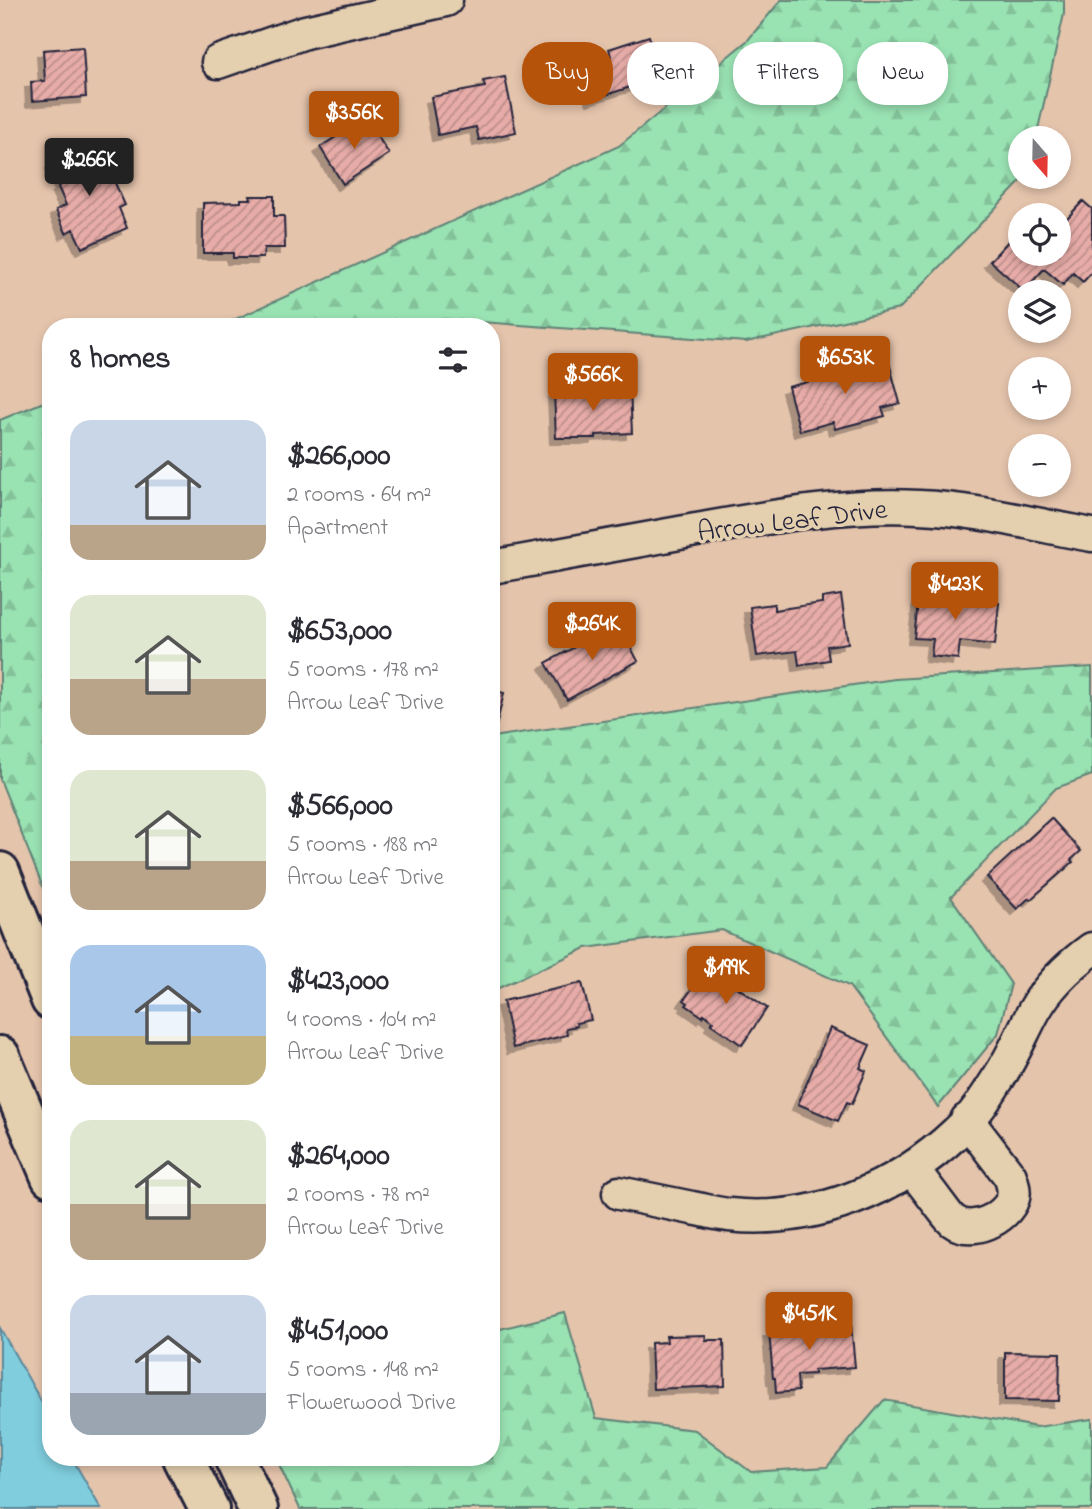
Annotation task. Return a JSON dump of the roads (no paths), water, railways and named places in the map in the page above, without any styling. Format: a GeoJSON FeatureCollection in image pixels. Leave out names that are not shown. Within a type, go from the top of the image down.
{"type":"FeatureCollection","features":[{"type":"Feature","properties":{"kind":"main road"},"geometry":{"type":"LineString","coordinates":[[0,872],[42,977]]}},
{"type":"Feature","properties":{"kind":"main road"},"geometry":{"type":"LineString","coordinates":[[0,1056],[42,1156]]}},
{"type":"Feature","properties":{"kind":"main road"},"geometry":{"type":"LineString","coordinates":[[187,1466],[209,1509]]}},
{"type":"Feature","properties":{"kind":"main road"},"geometry":{"type":"LineString","coordinates":[[238,1466],[258,1509]]}},
{"type":"Feature","properties":{"kind":"street"},"geometry":{"type":"LineString","coordinates":[[218,62],[305,32],[446,0]]}},
{"type":"Feature","properties":{"kind":"street","name":"Arrow Leaf Drive"},"geometry":{"type":"LineString","coordinates":[[500,566],[775,516],[876,506],[954,510],[1092,535]]}},
{"type":"Feature","properties":{"kind":"street"},"geometry":{"type":"LineString","coordinates":[[619,1193],[728,1215],[768,1217],[837,1205],[897,1179],[959,1131],[1001,1075],[1035,1009],[1051,986],[1092,949]]}},
{"type":"Feature","properties":{"kind":"street"},"geometry":{"type":"LineString","coordinates":[[912,1168],[952,1220],[963,1226],[971,1226],[997,1218],[1007,1208],[1013,1197],[1014,1187],[1010,1176],[967,1120]]}},
{"type":"Feature","properties":{"kind":"water"},"geometry":{"type":"Polygon","coordinates":[[[0,1328],[42,1403],[42,1466],[77,1466],[101,1509],[0,1509],[0,1328]]]}}]}
